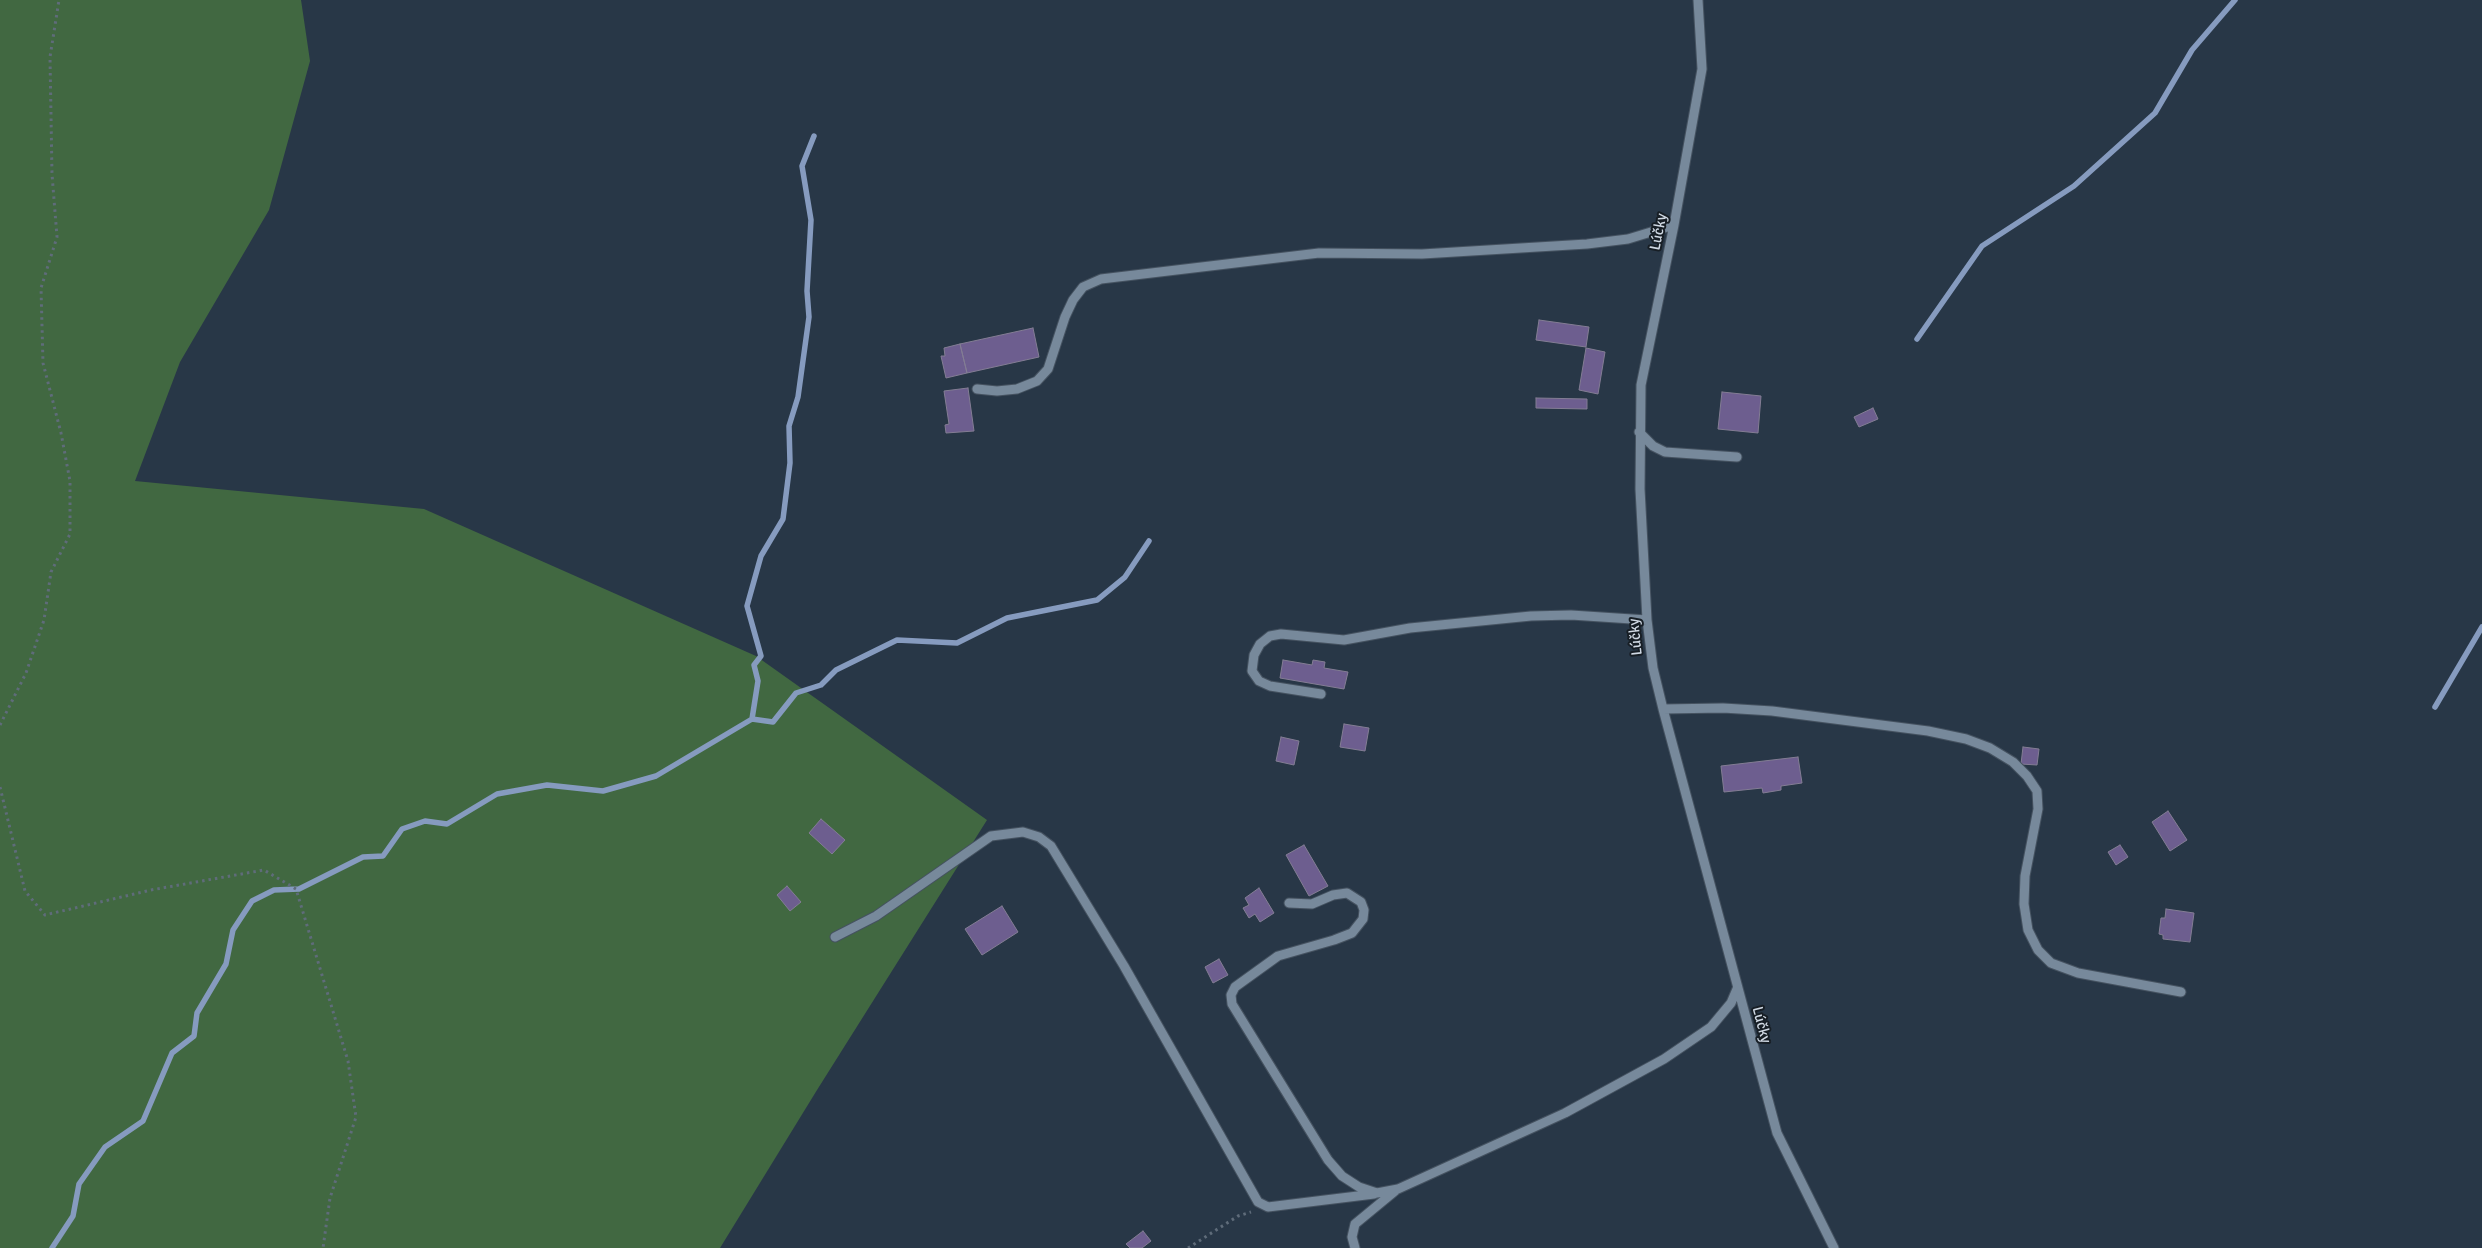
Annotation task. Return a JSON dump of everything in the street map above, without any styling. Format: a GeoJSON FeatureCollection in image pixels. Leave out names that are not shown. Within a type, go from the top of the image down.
{"type":"FeatureCollection","features":[{"type":"Feature","properties":{"kind":"street","name":"Lúčky"},"geometry":{"type":"LineString","coordinates":[[1698,0],[1702,69],[1674,225],[1641,385],[1639,432],[1640,489],[1647,620],[1653,668],[1663,709],[1777,1134],[1834,1248]]}},
{"type":"Feature","properties":{"kind":"street"},"geometry":{"type":"LineString","coordinates":[[977,389],[997,391],[1017,389],[1036,381],[1048,369],[1065,317],[1073,300],[1083,287],[1100,280],[1319,253],[1422,254],[1587,244],[1628,240],[1674,225]]}},
{"type":"Feature","properties":{"kind":"street"},"geometry":{"type":"LineString","coordinates":[[1639,432],[1653,446],[1665,452],[1737,457]]}},
{"type":"Feature","properties":{"kind":"street"},"geometry":{"type":"LineString","coordinates":[[1321,694],[1270,686],[1259,681],[1252,671],[1254,655],[1260,644],[1270,636],[1281,634],[1344,640],[1410,628],[1531,616],[1571,615],[1647,620]]}},
{"type":"Feature","properties":{"kind":"street"},"geometry":{"type":"LineString","coordinates":[[1663,709],[1724,708],[1772,711],[1928,731],[1966,738],[1990,748],[2013,762],[2027,776],[2037,791],[2038,808],[2025,876],[2024,904],[2028,930],[2038,950],[2051,963],[2078,973],[2181,992]]}},
{"type":"Feature","properties":{"kind":"street"},"geometry":{"type":"LineString","coordinates":[[835,937],[876,916],[991,836],[1023,832],[1039,837],[1051,846],[1124,966],[1252,1194],[1258,1202],[1268,1207],[1398,1189],[1565,1113],[1664,1059],[1711,1027],[1731,1003],[1737,989]]}},
{"type":"Feature","properties":{"kind":"street"},"geometry":{"type":"LineString","coordinates":[[1289,903],[1312,904],[1333,895],[1347,893],[1361,902],[1364,910],[1363,919],[1361,925],[1352,932],[1334,940],[1278,956],[1235,987],[1231,995],[1232,1004],[1328,1160],[1342,1176],[1358,1187],[1377,1193]]}},
{"type":"Feature","properties":{"kind":"street"},"geometry":{"type":"LineString","coordinates":[[1355,1248],[1352,1237],[1355,1224],[1398,1189]]}},
{"type":"Feature","properties":{"kind":"path"},"geometry":{"type":"LineString","coordinates":[[0,725],[26,673],[44,620],[51,572],[70,534],[70,482],[62,433],[43,363],[41,307],[41,288],[57,237],[52,174],[50,57],[59,0]]}},
{"type":"Feature","properties":{"kind":"path"},"geometry":{"type":"LineString","coordinates":[[0,787],[25,891],[45,915],[151,890],[264,870],[296,889],[348,1061],[356,1118],[330,1198],[323,1248]]}},
{"type":"Feature","properties":{"kind":"path"},"geometry":{"type":"LineString","coordinates":[[1188,1248],[1238,1216],[1268,1207]]}},
{"type":"Feature","properties":{"kind":"green space"},"geometry":{"type":"Polygon","coordinates":[[[0,0],[301,0],[310,61],[269,210],[180,362],[135,481],[424,509],[756,656],[987,820],[720,1248],[0,1248],[0,0]]]}},
{"type":"Feature","properties":{"kind":"building"},"geometry":{"type":"Polygon","coordinates":[[[1539,320],[1589,327],[1586,347],[1536,340],[1539,320]]]}},
{"type":"Feature","properties":{"kind":"building"},"geometry":{"type":"Polygon","coordinates":[[[1033,328],[1039,357],[967,373],[960,344],[1033,328]]]}},
{"type":"Feature","properties":{"kind":"building"},"geometry":{"type":"Polygon","coordinates":[[[960,344],[967,373],[946,378],[941,356],[945,356],[944,348],[960,344]]]}},
{"type":"Feature","properties":{"kind":"building"},"geometry":{"type":"Polygon","coordinates":[[[1586,348],[1605,352],[1598,394],[1579,390],[1586,348]]]}},
{"type":"Feature","properties":{"kind":"building"},"geometry":{"type":"Polygon","coordinates":[[[968,388],[974,431],[946,433],[945,425],[949,424],[944,391],[968,388]]]}},
{"type":"Feature","properties":{"kind":"building"},"geometry":{"type":"Polygon","coordinates":[[[1722,392],[1761,396],[1758,433],[1718,429],[1722,392]]]}},
{"type":"Feature","properties":{"kind":"building"},"geometry":{"type":"Polygon","coordinates":[[[1536,398],[1587,399],[1587,409],[1536,408],[1536,398]]]}},
{"type":"Feature","properties":{"kind":"building"},"geometry":{"type":"Polygon","coordinates":[[[1873,408],[1878,419],[1859,427],[1854,417],[1873,408]]]}},
{"type":"Feature","properties":{"kind":"building"},"geometry":{"type":"Polygon","coordinates":[[[1283,660],[1312,665],[1313,660],[1325,662],[1324,668],[1348,672],[1344,689],[1280,678],[1283,660]]]}},
{"type":"Feature","properties":{"kind":"building"},"geometry":{"type":"Polygon","coordinates":[[[1344,724],[1369,728],[1365,751],[1340,747],[1344,724]]]}},
{"type":"Feature","properties":{"kind":"building"},"geometry":{"type":"Polygon","coordinates":[[[1281,737],[1299,741],[1294,765],[1276,761],[1281,737]]]}},
{"type":"Feature","properties":{"kind":"building"},"geometry":{"type":"Polygon","coordinates":[[[2023,747],[2039,749],[2037,765],[2021,764],[2023,747]]]}},
{"type":"Feature","properties":{"kind":"building"},"geometry":{"type":"Polygon","coordinates":[[[1798,757],[1802,783],[1781,786],[1781,790],[1763,793],[1762,788],[1724,792],[1721,766],[1798,757]]]}},
{"type":"Feature","properties":{"kind":"building"},"geometry":{"type":"Polygon","coordinates":[[[2168,811],[2187,840],[2170,851],[2152,822],[2168,811]]]}},
{"type":"Feature","properties":{"kind":"building"},"geometry":{"type":"Polygon","coordinates":[[[821,819],[845,840],[832,854],[809,833],[821,819]]]}},
{"type":"Feature","properties":{"kind":"building"},"geometry":{"type":"Polygon","coordinates":[[[1304,845],[1328,886],[1309,896],[1286,855],[1304,845]]]}},
{"type":"Feature","properties":{"kind":"building"},"geometry":{"type":"Polygon","coordinates":[[[2120,845],[2128,857],[2116,865],[2108,852],[2120,845]]]}},
{"type":"Feature","properties":{"kind":"building"},"geometry":{"type":"Polygon","coordinates":[[[787,886],[801,902],[790,911],[777,895],[787,886]]]}},
{"type":"Feature","properties":{"kind":"building"},"geometry":{"type":"Polygon","coordinates":[[[1259,888],[1274,913],[1260,922],[1255,914],[1249,918],[1243,908],[1249,905],[1245,898],[1259,888]]]}},
{"type":"Feature","properties":{"kind":"building"},"geometry":{"type":"Polygon","coordinates":[[[1002,906],[1018,932],[982,955],[965,929],[1002,906]]]}},
{"type":"Feature","properties":{"kind":"building"},"geometry":{"type":"Polygon","coordinates":[[[2166,909],[2194,913],[2190,942],[2163,939],[2163,935],[2159,934],[2161,918],[2165,918],[2166,909]]]}},
{"type":"Feature","properties":{"kind":"building"},"geometry":{"type":"Polygon","coordinates":[[[1219,959],[1228,975],[1213,983],[1205,967],[1219,959]]]}},
{"type":"Feature","properties":{"kind":"building"},"geometry":{"type":"Polygon","coordinates":[[[1143,1231],[1151,1241],[1142,1248],[1130,1248],[1126,1244],[1143,1231]]]}},
{"type":"Feature","properties":{"kind":"waterway"},"geometry":{"type":"LineString","coordinates":[[1917,339],[1982,246],[2074,186],[2155,113],[2192,50],[2235,0]]}},
{"type":"Feature","properties":{"kind":"waterway"},"geometry":{"type":"LineString","coordinates":[[52,1248],[73,1216],[79,1184],[105,1147],[143,1121],[172,1053],[194,1036],[197,1013],[226,964],[233,930],[252,901],[274,890],[299,889],[363,857],[383,856],[402,829],[425,821],[447,824],[497,794],[547,785],[603,791],[656,776],[752,719],[758,681],[754,665],[761,656],[747,606],[761,556],[783,519],[790,463],[789,426],[798,397],[809,317],[807,291],[811,220],[802,166],[814,136]]}},
{"type":"Feature","properties":{"kind":"waterway"},"geometry":{"type":"LineString","coordinates":[[752,719],[773,722],[796,693],[821,685],[836,670],[897,640],[957,643],[1007,618],[1097,600],[1125,577],[1149,541]]}},
{"type":"Feature","properties":{"kind":"waterway"},"geometry":{"type":"LineString","coordinates":[[2435,707],[2482,627]]}}]}
